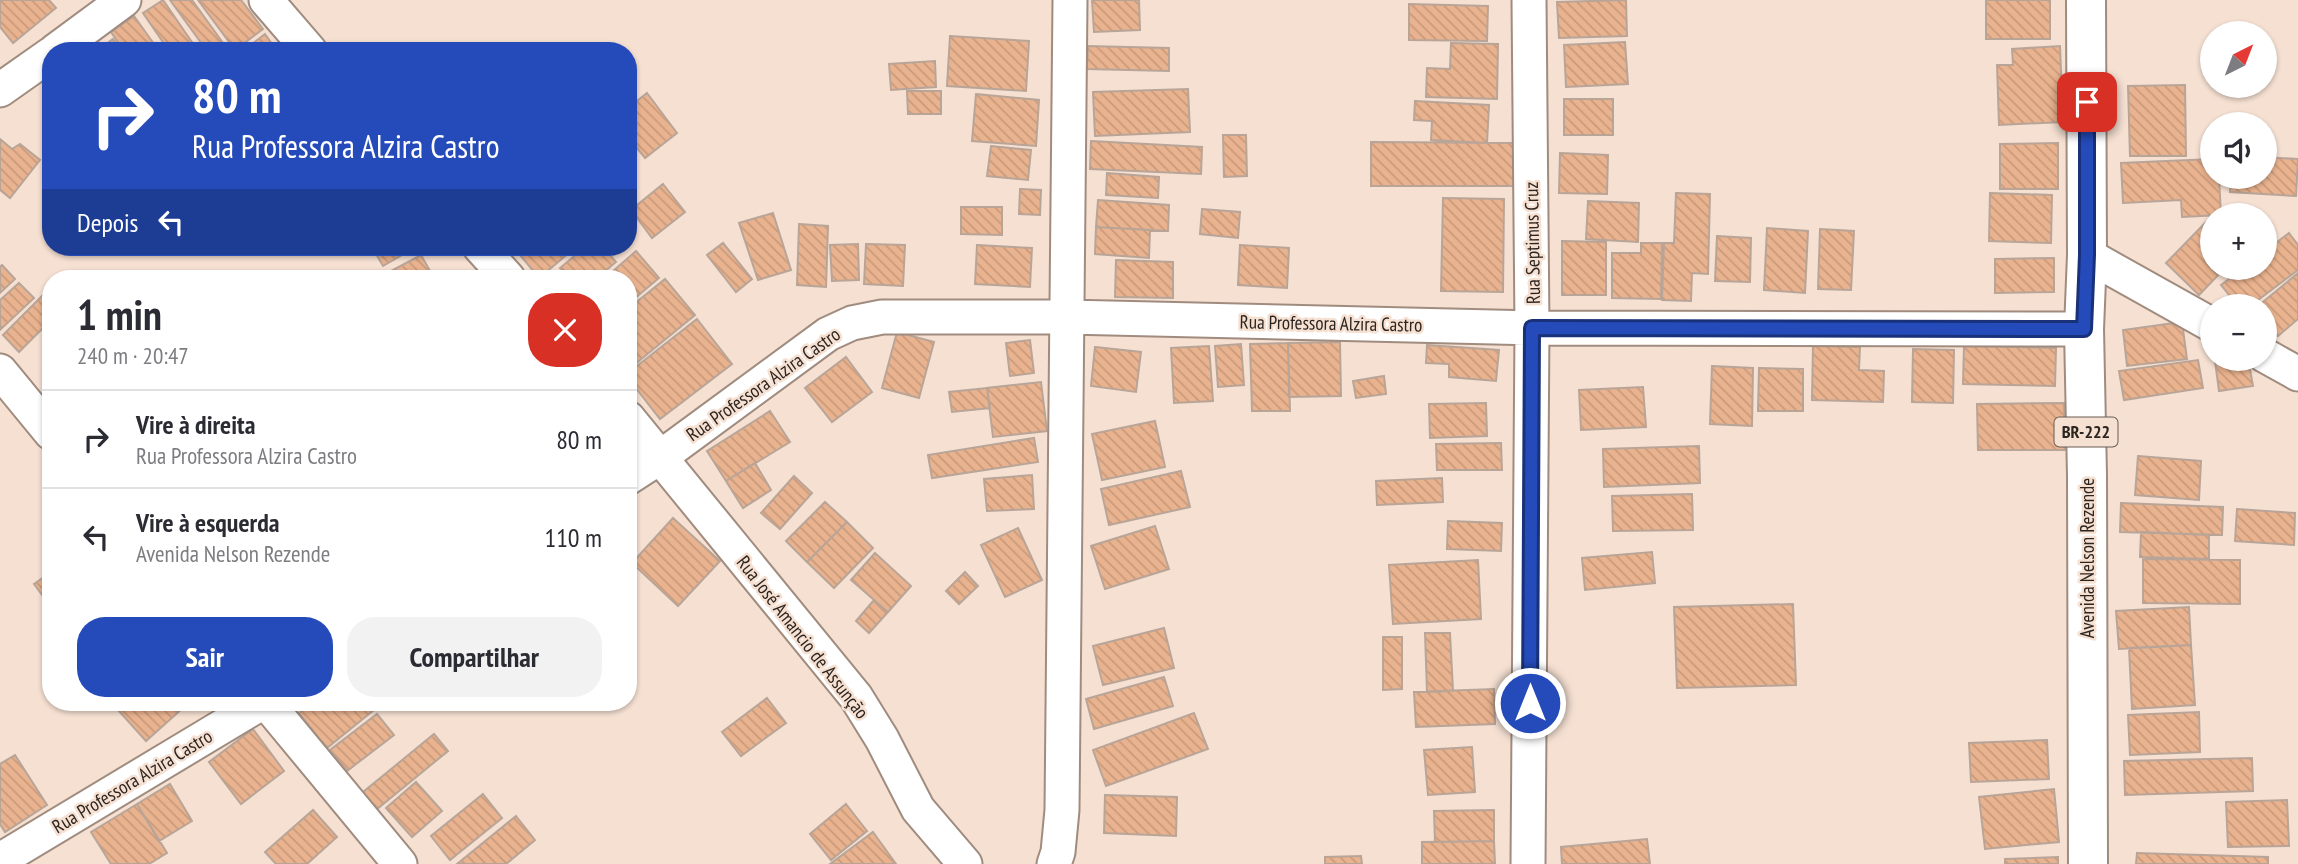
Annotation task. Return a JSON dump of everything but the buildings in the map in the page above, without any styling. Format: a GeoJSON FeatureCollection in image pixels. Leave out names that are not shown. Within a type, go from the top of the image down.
{"type":"FeatureCollection","features":[{"type":"Feature","properties":{"kind":"main road","name":"Avenida Nelson Rezende"},"geometry":{"type":"LineString","coordinates":[[2086,0],[2087,255],[2084,329],[2088,864]]}},
{"type":"Feature","properties":{"kind":"street"},"geometry":{"type":"LineString","coordinates":[[67,42],[124,0]]}},
{"type":"Feature","properties":{"kind":"street"},"geometry":{"type":"LineString","coordinates":[[266,0],[302,42]]}},
{"type":"Feature","properties":{"kind":"street"},"geometry":{"type":"LineString","coordinates":[[1054,864],[1058,852],[1062,810],[1070,0]]}},
{"type":"Feature","properties":{"kind":"street","name":"Rua Septimus Cruz"},"geometry":{"type":"LineString","coordinates":[[1528,864],[1532,328],[1529,0]]}},
{"type":"Feature","properties":{"kind":"street"},"geometry":{"type":"LineString","coordinates":[[0,90],[42,60]]}},
{"type":"Feature","properties":{"kind":"street"},"geometry":{"type":"LineString","coordinates":[[2087,255],[2200,319]]}},
{"type":"Feature","properties":{"kind":"street"},"geometry":{"type":"LineString","coordinates":[[488,256],[501,270]]}},
{"type":"Feature","properties":{"kind":"street","name":"Rua Professora Alzira Castro"},"geometry":{"type":"LineString","coordinates":[[637,472],[828,334],[852,323],[882,317],[1067,317],[1532,328],[2084,329]]}},
{"type":"Feature","properties":{"kind":"street"},"geometry":{"type":"LineString","coordinates":[[2277,362],[2298,374]]}},
{"type":"Feature","properties":{"kind":"street"},"geometry":{"type":"LineString","coordinates":[[0,371],[42,422]]}},
{"type":"Feature","properties":{"kind":"street","name":"Rua José Amancio de Assunção"},"geometry":{"type":"LineString","coordinates":[[637,428],[856,697],[882,739],[918,809],[965,864]]}},
{"type":"Feature","properties":{"kind":"street","name":"Rua Professora Alzira Castro"},"geometry":{"type":"LineString","coordinates":[[0,860],[250,711]]}},
{"type":"Feature","properties":{"kind":"street"},"geometry":{"type":"LineString","coordinates":[[272,711],[400,864]]}},
{"type":"Feature","properties":{"kind":"route"},"geometry":{"type":"LineString","coordinates":[[1530,703],[1532,328],[2084,329],[2087,102]]}}]}
